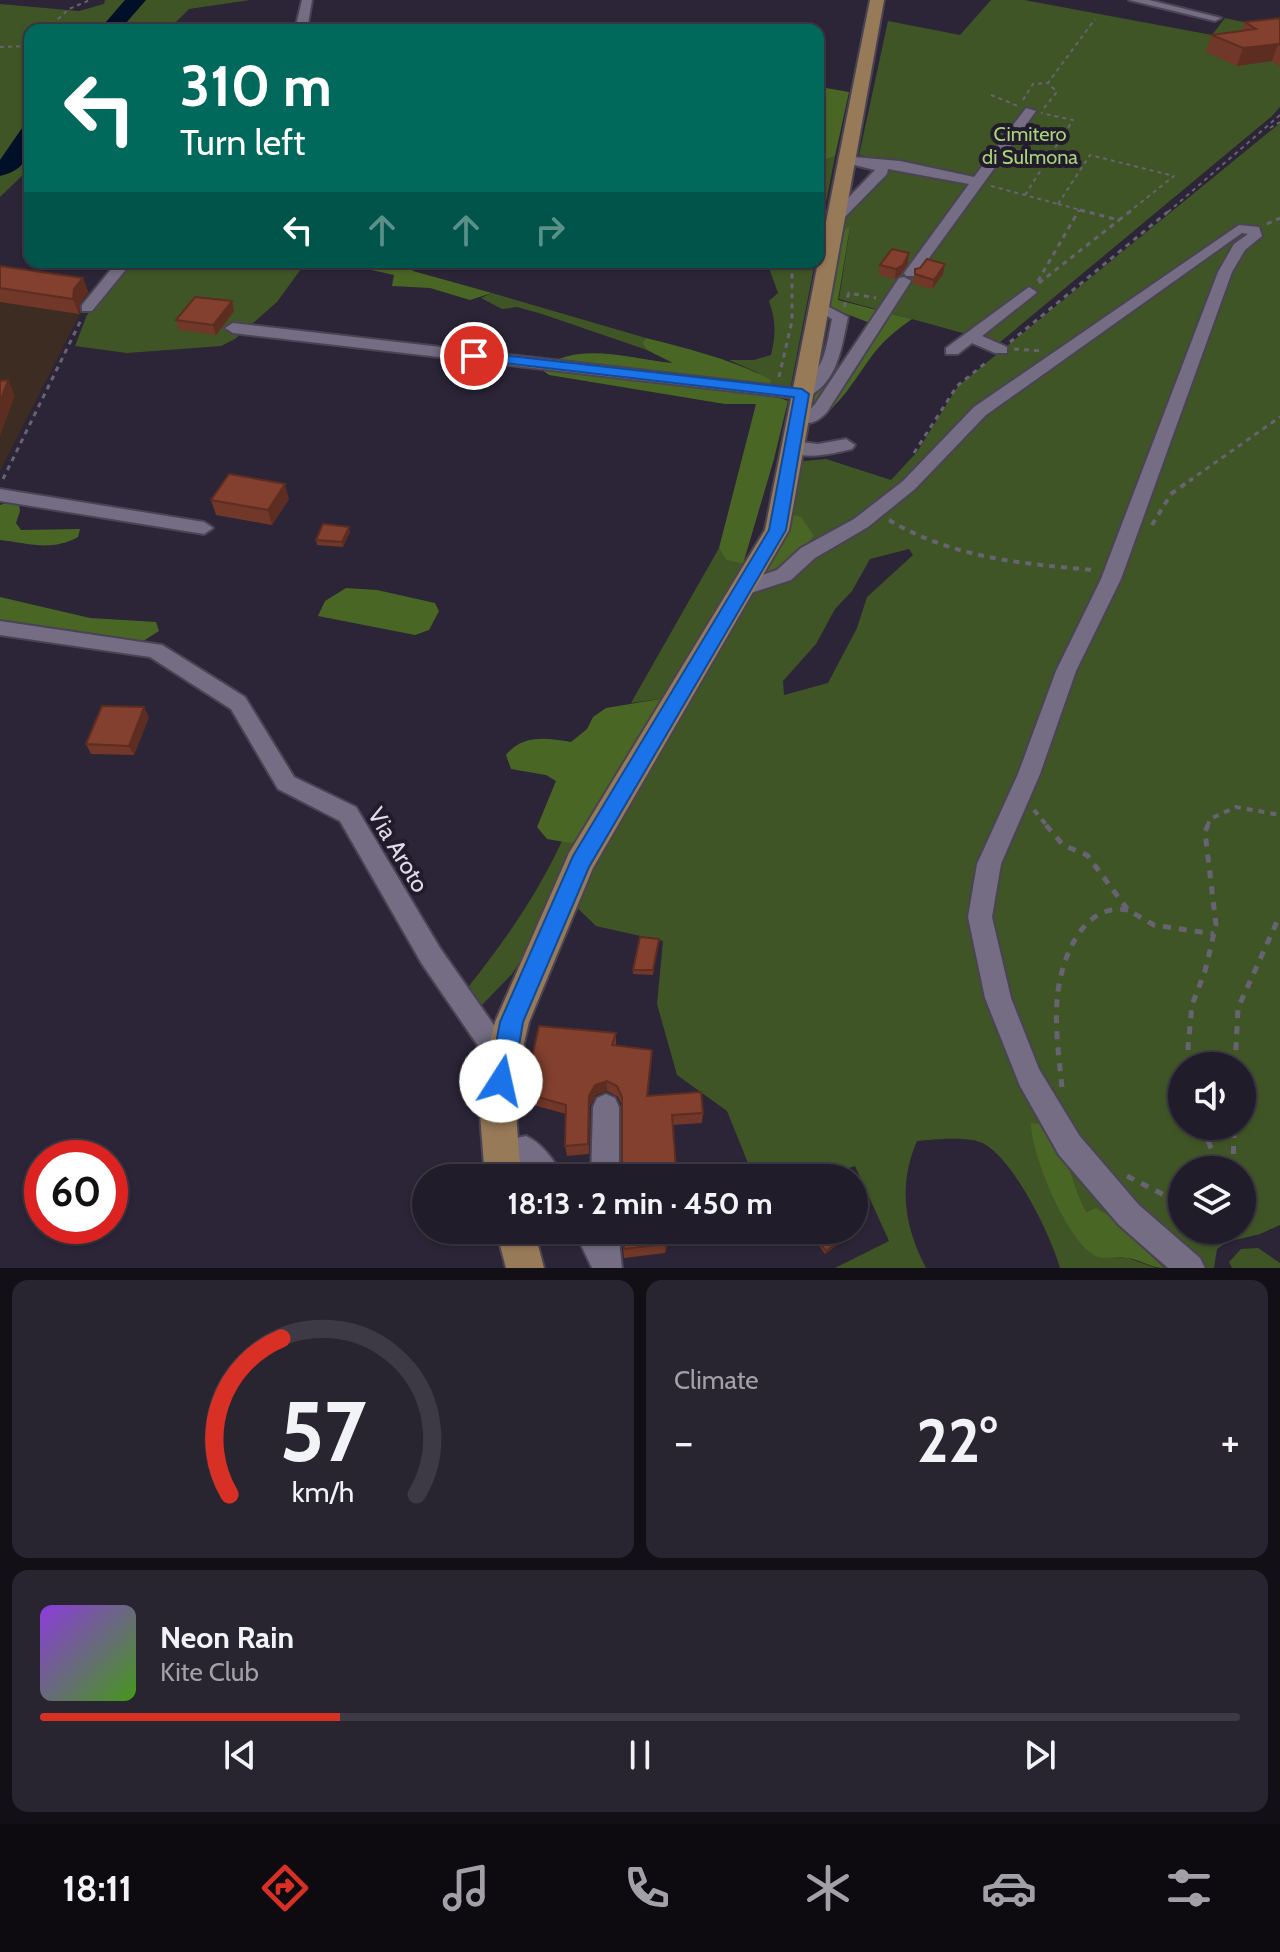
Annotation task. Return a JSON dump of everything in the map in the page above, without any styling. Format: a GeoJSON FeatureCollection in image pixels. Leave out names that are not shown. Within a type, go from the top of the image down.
{"type":"FeatureCollection","features":[{"type":"Feature","properties":{"kind":"main road"},"geometry":{"type":"LineString","coordinates":[[501,1164],[503,1060],[512,1022],[580,862],[777,530],[801,400],[829,311],[837,217],[877,0]]}},
{"type":"Feature","properties":{"kind":"main road"},"geometry":{"type":"LineString","coordinates":[[519,1244],[525,1268]]}},
{"type":"Feature","properties":{"kind":"street"},"geometry":{"type":"LineString","coordinates":[[302,24],[307,0]]}},
{"type":"Feature","properties":{"kind":"street"},"geometry":{"type":"LineString","coordinates":[[1134,0],[1215,18]]}},
{"type":"Feature","properties":{"kind":"street"},"geometry":{"type":"LineString","coordinates":[[233,328],[776,391],[801,400],[812,418],[907,277],[1030,111]]}},
{"type":"Feature","properties":{"kind":"street"},"geometry":{"type":"LineString","coordinates":[[847,159],[900,165],[977,182]]}},
{"type":"Feature","properties":{"kind":"street"},"geometry":{"type":"LineString","coordinates":[[837,217],[882,171],[879,165]]}},
{"type":"Feature","properties":{"kind":"street"},"geometry":{"type":"LineString","coordinates":[[745,588],[784,575],[808,553],[871,515],[909,485],[980,411],[1239,229],[1254,230],[1255,236],[1239,247],[1225,272],[1114,572],[1066,671],[1021,792],[989,864],[980,917],[998,998],[1029,1077],[1069,1145],[1129,1215],[1190,1268]]}},
{"type":"Feature","properties":{"kind":"street"},"geometry":{"type":"LineString","coordinates":[[87,308],[120,268]]}},
{"type":"Feature","properties":{"kind":"street"},"geometry":{"type":"LineString","coordinates":[[952,351],[1029,292]]}},
{"type":"Feature","properties":{"kind":"street"},"geometry":{"type":"LineString","coordinates":[[972,337],[1004,348]]}},
{"type":"Feature","properties":{"kind":"street"},"geometry":{"type":"LineString","coordinates":[[792,447],[818,450],[846,445]]}},
{"type":"Feature","properties":{"kind":"street"},"geometry":{"type":"LineString","coordinates":[[0,495],[204,528]]}},
{"type":"Feature","properties":{"kind":"street","name":"Via Aroto"},"geometry":{"type":"LineString","coordinates":[[0,628],[155,650],[238,703],[286,783],[348,814],[431,956],[503,1060]]}},
{"type":"Feature","properties":{"kind":"street"},"geometry":{"type":"LineString","coordinates":[[605,1164],[606,1107]]}},
{"type":"Feature","properties":{"kind":"street"},"geometry":{"type":"LineString","coordinates":[[504,1164],[526,1150],[538,1164]]}},
{"type":"Feature","properties":{"kind":"street"},"geometry":{"type":"LineString","coordinates":[[595,1244],[606,1265]]}},
{"type":"Feature","properties":{"kind":"street"},"geometry":{"type":"LineString","coordinates":[[605,1244],[606,1265]]}},
{"type":"Feature","properties":{"kind":"path"},"geometry":{"type":"LineString","coordinates":[[53,24],[69,9],[90,0]]}},
{"type":"Feature","properties":{"kind":"path"},"geometry":{"type":"LineString","coordinates":[[1048,83],[1095,19]]}},
{"type":"Feature","properties":{"kind":"path"},"geometry":{"type":"LineString","coordinates":[[0,47],[24,46]]}},
{"type":"Feature","properties":{"kind":"path"},"geometry":{"type":"LineString","coordinates":[[1048,83],[1057,92],[1044,108],[1030,111],[1022,102],[1033,84],[1048,83]]}},
{"type":"Feature","properties":{"kind":"path"},"geometry":{"type":"LineString","coordinates":[[991,95],[1030,111],[1073,120],[1025,195]]}},
{"type":"Feature","properties":{"kind":"path"},"geometry":{"type":"LineString","coordinates":[[907,461],[957,386],[1280,115]]}},
{"type":"Feature","properties":{"kind":"path"},"geometry":{"type":"LineString","coordinates":[[1261,134],[1280,122]]}},
{"type":"Feature","properties":{"kind":"path"},"geometry":{"type":"LineString","coordinates":[[1058,204],[1090,155],[1174,176],[1034,287],[1079,210]]}},
{"type":"Feature","properties":{"kind":"path"},"geometry":{"type":"LineString","coordinates":[[977,182],[1119,220]]}},
{"type":"Feature","properties":{"kind":"path"},"geometry":{"type":"LineString","coordinates":[[776,391],[792,321],[792,268]]}},
{"type":"Feature","properties":{"kind":"path"},"geometry":{"type":"LineString","coordinates":[[829,311],[849,293],[891,301]]}},
{"type":"Feature","properties":{"kind":"path"},"geometry":{"type":"LineString","coordinates":[[0,485],[87,308]]}},
{"type":"Feature","properties":{"kind":"path"},"geometry":{"type":"LineString","coordinates":[[1004,348],[1067,350]]}},
{"type":"Feature","properties":{"kind":"path"},"geometry":{"type":"LineString","coordinates":[[1130,530],[1136,537],[1145,538],[1171,494],[1280,417]]}},
{"type":"Feature","properties":{"kind":"path"},"geometry":{"type":"LineString","coordinates":[[871,515],[933,543],[998,561],[1114,572]]}},
{"type":"Feature","properties":{"kind":"path"},"geometry":{"type":"LineString","coordinates":[[1021,792],[1063,845],[1087,855],[1094,862],[1128,910]]}},
{"type":"Feature","properties":{"kind":"path"},"geometry":{"type":"LineString","coordinates":[[1189,1052],[1192,1005],[1205,971],[1216,925],[1205,832],[1210,819],[1236,807],[1280,815]]}},
{"type":"Feature","properties":{"kind":"path"},"geometry":{"type":"LineString","coordinates":[[1063,1091],[1057,999],[1070,953],[1087,921],[1111,906],[1128,910],[1154,925],[1196,934],[1214,934]]}},
{"type":"Feature","properties":{"kind":"path"},"geometry":{"type":"LineString","coordinates":[[1236,1052],[1238,1008],[1280,915]]}},
{"type":"Feature","properties":{"kind":"shaded area"},"geometry":{"type":"Polygon","coordinates":[[[0,277],[97,293],[78,318],[0,471],[0,277]]]}},
{"type":"Feature","properties":{"kind":"green space"},"geometry":{"type":"Polygon","coordinates":[[[105,0],[250,0],[189,9],[174,24],[24,24],[24,174],[0,197],[0,4],[79,11],[104,4],[105,0]]]}},
{"type":"Feature","properties":{"kind":"green space","name":"Cimitero di Sulmona"},"geometry":{"type":"Polygon","coordinates":[[[991,0],[1024,0],[1212,35],[1225,18],[1280,30],[1280,107],[1272,116],[999,343],[839,299],[850,228],[840,232],[841,219],[890,166],[899,164],[859,155],[888,21],[960,35],[991,0]]]}},
{"type":"Feature","properties":{"kind":"green space"},"geometry":{"type":"Polygon","coordinates":[[[824,88],[849,92],[835,156],[824,161],[826,119],[824,88]]]}},
{"type":"Feature","properties":{"kind":"green space"},"geometry":{"type":"Polygon","coordinates":[[[1280,123],[1280,1225],[1256,1235],[1256,1156],[1168,1156],[1168,1244],[1224,1244],[1217,1249],[1214,1268],[1164,1268],[1125,1229],[1087,1212],[1079,1202],[1063,1149],[1040,1161],[1064,1218],[1113,1258],[1128,1258],[1156,1268],[1060,1268],[1040,1219],[1009,1167],[986,1145],[952,1139],[917,1141],[907,1174],[908,1221],[926,1268],[835,1268],[889,1241],[868,1195],[868,1164],[748,1164],[727,1111],[677,1075],[657,1004],[663,941],[596,926],[566,897],[745,588],[793,462],[826,459],[891,480],[917,452],[958,386],[1280,123]],[[909,549],[870,559],[852,591],[835,609],[816,644],[783,681],[784,695],[828,683],[857,628],[867,597],[913,555],[909,549]]]}},
{"type":"Feature","properties":{"kind":"green space"},"geometry":{"type":"Polygon","coordinates":[[[835,156],[824,213],[824,161],[835,156]]]}},
{"type":"Feature","properties":{"kind":"green space"},"geometry":{"type":"Polygon","coordinates":[[[850,227],[838,300],[912,319],[883,343],[840,400],[813,424],[807,411],[809,393],[834,371],[870,323],[828,307],[840,232],[850,227]]]}},
{"type":"Feature","properties":{"kind":"green space"},"geometry":{"type":"Polygon","coordinates":[[[125,268],[302,268],[277,302],[235,339],[221,346],[127,353],[75,346],[87,315],[125,268]]]}},
{"type":"Feature","properties":{"kind":"green space"},"geometry":{"type":"Polygon","coordinates":[[[362,268],[412,268],[413,271],[492,293],[470,300],[430,288],[392,286],[394,275],[362,268]]]}},
{"type":"Feature","properties":{"kind":"green space"},"geometry":{"type":"Polygon","coordinates":[[[769,268],[814,268],[790,390],[768,386],[756,372],[729,360],[754,360],[771,355],[774,328],[769,301],[778,293],[769,268]]]}},
{"type":"Feature","properties":{"kind":"green space"},"geometry":{"type":"Polygon","coordinates":[[[492,293],[646,338],[642,343],[647,350],[542,314],[517,307],[502,309],[481,298],[492,293]]]}},
{"type":"Feature","properties":{"kind":"green space"},"geometry":{"type":"Polygon","coordinates":[[[646,338],[741,366],[771,380],[766,393],[788,401],[743,564],[726,560],[719,548],[756,404],[725,404],[549,375],[541,369],[556,360],[588,353],[673,363],[647,350],[642,343],[646,338]]]}},
{"type":"Feature","properties":{"kind":"green space"},"geometry":{"type":"Polygon","coordinates":[[[9,502],[19,505],[16,523],[21,530],[80,529],[78,537],[49,545],[0,540],[0,505],[9,502]]]}},
{"type":"Feature","properties":{"kind":"green space"},"geometry":{"type":"Polygon","coordinates":[[[791,514],[801,517],[814,536],[778,572],[756,578],[791,514]]]}},
{"type":"Feature","properties":{"kind":"green space"},"geometry":{"type":"Polygon","coordinates":[[[719,548],[726,560],[743,564],[666,698],[631,703],[719,548]]]}},
{"type":"Feature","properties":{"kind":"green space"},"geometry":{"type":"Polygon","coordinates":[[[346,588],[377,590],[435,603],[439,611],[429,630],[415,635],[318,616],[325,601],[346,588]]]}},
{"type":"Feature","properties":{"kind":"green space"},"geometry":{"type":"Polygon","coordinates":[[[0,597],[90,618],[156,622],[159,631],[140,643],[0,622],[0,597]]]}},
{"type":"Feature","properties":{"kind":"green space"},"geometry":{"type":"Polygon","coordinates":[[[666,698],[576,844],[547,839],[537,827],[556,781],[546,775],[511,769],[506,755],[520,744],[536,739],[571,742],[587,729],[593,717],[606,708],[666,698]]]}},
{"type":"Feature","properties":{"kind":"green space"},"geometry":{"type":"Polygon","coordinates":[[[562,841],[576,844],[532,943],[512,974],[479,1008],[469,986],[520,916],[562,841]]]}},
{"type":"Feature","properties":{"kind":"green space"},"geometry":{"type":"Polygon","coordinates":[[[1031,1123],[1043,1126],[1060,1145],[1087,1212],[1096,1208],[1111,1217],[1164,1268],[1128,1258],[1096,1256],[1085,1248],[1053,1196],[1037,1155],[1031,1123]]]}},
{"type":"Feature","properties":{"kind":"green space"},"geometry":{"type":"Polygon","coordinates":[[[1258,1248],[1280,1263],[1280,1268],[1232,1268],[1229,1262],[1241,1249],[1258,1248]]]}},
{"type":"Feature","properties":{"kind":"building"},"geometry":{"type":"Polygon","coordinates":[[[1280,18],[1280,45],[1243,48],[1212,35],[1256,29],[1245,22],[1280,18]]]}},
{"type":"Feature","properties":{"kind":"building"},"geometry":{"type":"Polygon","coordinates":[[[892,249],[909,253],[903,265],[896,269],[880,265],[892,249]]]}},
{"type":"Feature","properties":{"kind":"building"},"geometry":{"type":"Polygon","coordinates":[[[927,259],[945,264],[934,280],[915,274],[915,269],[920,268],[927,259]]]}},
{"type":"Feature","properties":{"kind":"building"},"geometry":{"type":"Polygon","coordinates":[[[0,266],[83,278],[74,289],[73,299],[0,288],[0,266]]]}},
{"type":"Feature","properties":{"kind":"building"},"geometry":{"type":"Polygon","coordinates":[[[195,297],[232,301],[213,325],[176,320],[195,297]]]}},
{"type":"Feature","properties":{"kind":"building"},"geometry":{"type":"Polygon","coordinates":[[[8,380],[0,402],[0,381],[8,380]]]}},
{"type":"Feature","properties":{"kind":"building"},"geometry":{"type":"Polygon","coordinates":[[[229,474],[285,484],[268,510],[211,500],[229,474]]]}},
{"type":"Feature","properties":{"kind":"building"},"geometry":{"type":"Polygon","coordinates":[[[323,524],[349,527],[342,542],[316,540],[323,524]]]}},
{"type":"Feature","properties":{"kind":"building"},"geometry":{"type":"Polygon","coordinates":[[[102,706],[144,707],[129,746],[86,744],[102,706]]]}},
{"type":"Feature","properties":{"kind":"building"},"geometry":{"type":"Polygon","coordinates":[[[640,937],[659,939],[653,970],[633,970],[640,937]]]}},
{"type":"Feature","properties":{"kind":"building"},"geometry":{"type":"Polygon","coordinates":[[[539,1026],[616,1033],[612,1045],[652,1050],[647,1096],[701,1092],[703,1113],[672,1115],[676,1164],[622,1164],[622,1097],[617,1086],[607,1081],[595,1085],[589,1096],[588,1144],[565,1146],[566,1105],[524,1093],[539,1026]]]}},
{"type":"Feature","properties":{"kind":"building"},"geometry":{"type":"Polygon","coordinates":[[[623,1244],[665,1244],[624,1249],[623,1244]]]}},
{"type":"Feature","properties":{"kind":"building"},"geometry":{"type":"Polygon","coordinates":[[[821,1244],[835,1244],[826,1251],[821,1244]]]}},
{"type":"Feature","properties":{"kind":"waterway"},"geometry":{"type":"LineString","coordinates":[[114,24],[136,0]]}},
{"type":"Feature","properties":{"kind":"waterway"},"geometry":{"type":"LineString","coordinates":[[0,169],[12,164],[24,143]]}},
{"type":"Feature","properties":{"kind":"route"},"geometry":{"type":"LineString","coordinates":[[474,356],[802,394],[777,530],[580,862],[512,1022],[501,1081]]}}]}
